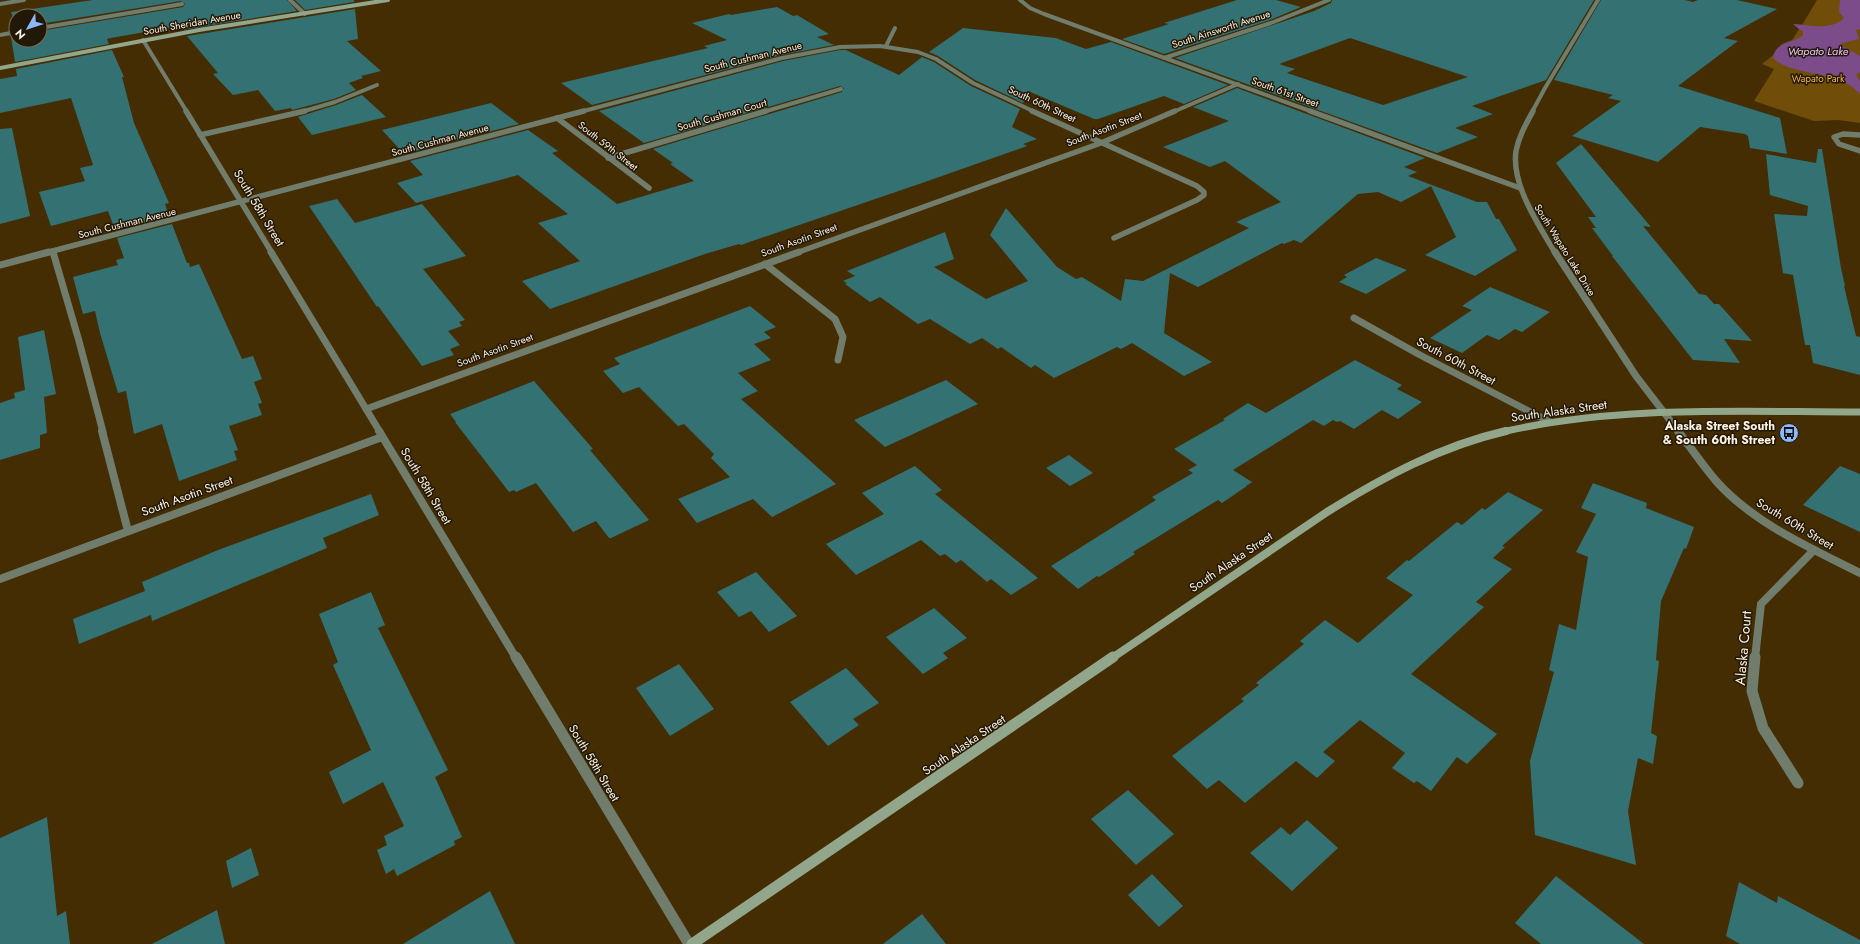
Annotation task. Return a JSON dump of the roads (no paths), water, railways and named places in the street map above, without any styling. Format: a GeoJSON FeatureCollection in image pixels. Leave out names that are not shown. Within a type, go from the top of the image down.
{"type":"FeatureCollection","features":[{"type":"Feature","properties":{"kind":"street"},"geometry":{"type":"LineString","coordinates":[[0,4],[24,0]]}},
{"type":"Feature","properties":{"kind":"street"},"geometry":{"type":"LineString","coordinates":[[290,0],[304,14]]}},
{"type":"Feature","properties":{"kind":"street","name":"South Sheridan Avenue"},"geometry":{"type":"LineString","coordinates":[[0,68],[143,40],[388,0]]}},
{"type":"Feature","properties":{"kind":"street","name":"South 61st Street"},"geometry":{"type":"LineString","coordinates":[[1020,0],[1030,8],[1044,14],[1520,188]]}},
{"type":"Feature","properties":{"kind":"street","name":"South Ainsworth Avenue"},"geometry":{"type":"LineString","coordinates":[[1164,58],[1271,23],[1329,0]]}},
{"type":"Feature","properties":{"kind":"street","name":"South Wapato Lake Drive"},"geometry":{"type":"LineString","coordinates":[[1598,0],[1545,88],[1520,136],[1516,152],[1516,169],[1520,188],[1534,219],[1636,376],[1663,413]]}},
{"type":"Feature","properties":{"kind":"street"},"geometry":{"type":"LineString","coordinates":[[48,27],[182,4]]}},
{"type":"Feature","properties":{"kind":"street"},"geometry":{"type":"LineString","coordinates":[[886,46],[895,28]]}},
{"type":"Feature","properties":{"kind":"street","name":"South 58th Street"},"geometry":{"type":"LineString","coordinates":[[143,40],[689,944]]}},
{"type":"Feature","properties":{"kind":"street","name":"South Cushman Avenue"},"geometry":{"type":"LineString","coordinates":[[0,265],[242,203],[793,56],[849,47],[886,46]]}},
{"type":"Feature","properties":{"kind":"street","name":"South 60th Street"},"geometry":{"type":"LineString","coordinates":[[886,46],[912,51],[936,59],[959,75],[983,88],[1197,186],[1204,193],[1202,197],[1114,238]]}},
{"type":"Feature","properties":{"kind":"street","name":"South Asotin Street"},"geometry":{"type":"LineString","coordinates":[[366,409],[1101,143],[1238,84]]}},
{"type":"Feature","properties":{"kind":"street"},"geometry":{"type":"LineString","coordinates":[[200,135],[338,102],[377,85]]}},
{"type":"Feature","properties":{"kind":"street","name":"South Cushman Court"},"geometry":{"type":"LineString","coordinates":[[608,158],[841,89]]}},
{"type":"Feature","properties":{"kind":"street","name":"South 59th Street"},"geometry":{"type":"LineString","coordinates":[[557,118],[649,188]]}},
{"type":"Feature","properties":{"kind":"street"},"geometry":{"type":"LineString","coordinates":[[1860,135],[1842,134],[1834,137],[1839,144],[1860,152]]}},
{"type":"Feature","properties":{"kind":"street"},"geometry":{"type":"LineString","coordinates":[[53,251],[81,348],[128,531]]}},
{"type":"Feature","properties":{"kind":"street"},"geometry":{"type":"LineString","coordinates":[[765,264],[835,319],[843,337],[838,360]]}},
{"type":"Feature","properties":{"kind":"street","name":"South 60th Street"},"geometry":{"type":"LineString","coordinates":[[1354,318],[1426,359],[1550,422]]}},
{"type":"Feature","properties":{"kind":"street","name":"South Alaska Street"},"geometry":{"type":"LineString","coordinates":[[692,944],[1314,520],[1358,492],[1417,461],[1444,450],[1492,435],[1550,422],[1602,416],[1663,413],[1860,412]]}},
{"type":"Feature","properties":{"kind":"street","name":"South 60th Street"},"geometry":{"type":"LineString","coordinates":[[1663,413],[1697,457],[1729,494],[1764,521],[1814,550],[1860,573]]}},
{"type":"Feature","properties":{"kind":"street","name":"South Asotin Street"},"geometry":{"type":"LineString","coordinates":[[0,579],[382,437]]}},
{"type":"Feature","properties":{"kind":"street","name":"Alaska Court"},"geometry":{"type":"LineString","coordinates":[[1798,783],[1763,728],[1752,691],[1761,604],[1814,550]]}},
{"type":"Feature","properties":{"kind":"water","name":"Wapato Lake"},"geometry":{"type":"Polygon","coordinates":[[[1840,0],[1860,0],[1860,29],[1856,30],[1859,39],[1839,44],[1860,56],[1860,72],[1856,75],[1860,81],[1860,94],[1851,86],[1840,80],[1792,68],[1773,58],[1775,52],[1781,45],[1803,35],[1803,32],[1793,24],[1827,26],[1833,25],[1844,18],[1839,12],[1840,0]]]}},
{"type":"Feature","properties":{"kind":"place","name":"Alaska Street South & South 60th Street"},"geometry":{"type":"Point","coordinates":[1789,433]}},
{"type":"Feature","properties":{"kind":"park label","name":"Wapato Park"},"geometry":{"type":"Point","coordinates":[1818,78]}}]}
